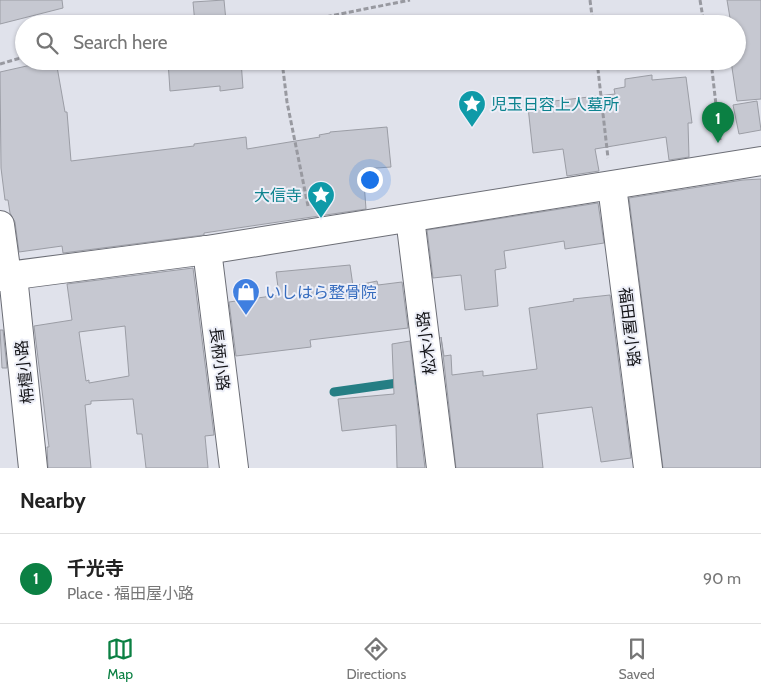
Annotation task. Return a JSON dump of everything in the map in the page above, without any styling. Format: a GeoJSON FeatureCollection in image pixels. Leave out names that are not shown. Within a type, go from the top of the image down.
{"type":"FeatureCollection","features":[{"type":"Feature","properties":{"kind":"street"},"geometry":{"type":"LineString","coordinates":[[7,276],[207,250],[761,161]]}},
{"type":"Feature","properties":{"kind":"street","name":"福田屋小路"},"geometry":{"type":"LineString","coordinates":[[612,186],[648,468]]}},
{"type":"Feature","properties":{"kind":"street","name":"松木小路"},"geometry":{"type":"LineString","coordinates":[[410,218],[441,468]]}},
{"type":"Feature","properties":{"kind":"street","name":"栴檀小路"},"geometry":{"type":"LineString","coordinates":[[0,225],[33,468]]}},
{"type":"Feature","properties":{"kind":"street","name":"長柄小路"},"geometry":{"type":"LineString","coordinates":[[207,250],[234,468]]}},
{"type":"Feature","properties":{"kind":"path"},"geometry":{"type":"LineString","coordinates":[[335,15],[410,0]]}},
{"type":"Feature","properties":{"kind":"path"},"geometry":{"type":"LineString","coordinates":[[590,0],[591,15]]}},
{"type":"Feature","properties":{"kind":"path"},"geometry":{"type":"LineString","coordinates":[[700,0],[702,15]]}},
{"type":"Feature","properties":{"kind":"path"},"geometry":{"type":"LineString","coordinates":[[0,64],[15,60]]}},
{"type":"Feature","properties":{"kind":"path"},"geometry":{"type":"LineString","coordinates":[[283,70],[287,102],[314,232]]}},
{"type":"Feature","properties":{"kind":"path"},"geometry":{"type":"LineString","coordinates":[[598,70],[612,186]]}},
{"type":"Feature","properties":{"kind":"path"},"geometry":{"type":"LineString","coordinates":[[712,70],[723,167]]}},
{"type":"Feature","properties":{"kind":"building"},"geometry":{"type":"Polygon","coordinates":[[[0,0],[62,0],[63,8],[35,15],[15,15],[15,20],[0,24],[0,0]]]}},
{"type":"Feature","properties":{"kind":"building"},"geometry":{"type":"Polygon","coordinates":[[[224,0],[225,15],[194,15],[193,2],[224,0]]]}},
{"type":"Feature","properties":{"kind":"building"},"geometry":{"type":"Polygon","coordinates":[[[727,0],[761,0],[761,99],[737,101],[732,70],[746,70],[746,15],[730,15],[727,0]]]}},
{"type":"Feature","properties":{"kind":"building"},"geometry":{"type":"Polygon","coordinates":[[[15,69],[58,70],[65,112],[67,112],[71,161],[194,146],[194,144],[246,137],[247,149],[320,137],[319,135],[330,132],[387,127],[391,167],[363,169],[366,209],[204,233],[204,235],[63,253],[62,246],[19,252],[15,222],[10,213],[8,200],[5,200],[1,168],[0,72],[15,69]]]}},
{"type":"Feature","properties":{"kind":"building"},"geometry":{"type":"Polygon","coordinates":[[[169,70],[242,70],[243,88],[220,91],[220,86],[170,91],[169,70]]]}},
{"type":"Feature","properties":{"kind":"building"},"geometry":{"type":"Polygon","coordinates":[[[652,75],[652,80],[686,77],[692,123],[688,123],[689,157],[669,160],[666,137],[595,149],[599,171],[567,176],[563,149],[533,153],[528,107],[554,105],[554,101],[615,94],[614,89],[625,87],[625,79],[652,75]]]}},
{"type":"Feature","properties":{"kind":"building"},"geometry":{"type":"Polygon","coordinates":[[[757,101],[761,130],[739,134],[733,105],[757,101]]]}},
{"type":"Feature","properties":{"kind":"building"},"geometry":{"type":"Polygon","coordinates":[[[761,179],[761,468],[663,468],[629,198],[743,180],[761,179]]]}},
{"type":"Feature","properties":{"kind":"building"},"geometry":{"type":"Polygon","coordinates":[[[598,203],[604,243],[565,249],[564,241],[504,251],[506,268],[495,270],[498,306],[465,310],[461,275],[433,278],[427,230],[598,203]]]}},
{"type":"Feature","properties":{"kind":"building"},"geometry":{"type":"Polygon","coordinates":[[[350,265],[353,286],[377,281],[378,285],[402,282],[408,328],[310,340],[311,347],[236,356],[229,302],[279,295],[276,272],[350,265]]]}},
{"type":"Feature","properties":{"kind":"building"},"geometry":{"type":"Polygon","coordinates":[[[193,268],[214,435],[205,436],[208,468],[146,468],[142,434],[137,434],[133,399],[91,401],[91,404],[85,405],[91,468],[48,468],[47,447],[49,447],[34,326],[72,320],[67,284],[193,268]],[[125,326],[79,332],[86,381],[89,380],[89,383],[129,376],[125,326]]]}},
{"type":"Feature","properties":{"kind":"building"},"geometry":{"type":"Polygon","coordinates":[[[610,295],[631,458],[601,462],[592,407],[537,414],[543,468],[456,468],[441,337],[444,356],[451,355],[452,375],[483,371],[483,376],[537,369],[529,308],[574,301],[573,299],[610,295]]]}},
{"type":"Feature","properties":{"kind":"building"},"geometry":{"type":"Polygon","coordinates":[[[0,330],[3,330],[7,368],[2,368],[0,330]]]}},
{"type":"Feature","properties":{"kind":"building"},"geometry":{"type":"Polygon","coordinates":[[[410,341],[425,468],[397,468],[396,425],[342,431],[338,399],[394,394],[392,344],[410,341]]]}},
{"type":"Feature","properties":{"kind":"waterway"},"geometry":{"type":"LineString","coordinates":[[334,392],[419,380]]}},
{"type":"Feature","properties":{"kind":"place","name":"児玉日容上人墓所"},"geometry":{"type":"Point","coordinates":[472,128]}},
{"type":"Feature","properties":{"kind":"place","name":"千光寺"},"geometry":{"type":"Point","coordinates":[718,143]}},
{"type":"Feature","properties":{"kind":"place","name":"大信寺"},"geometry":{"type":"Point","coordinates":[321,219]}},
{"type":"Feature","properties":{"kind":"place","name":"いしはら整骨院"},"geometry":{"type":"Point","coordinates":[246,316]}}]}
